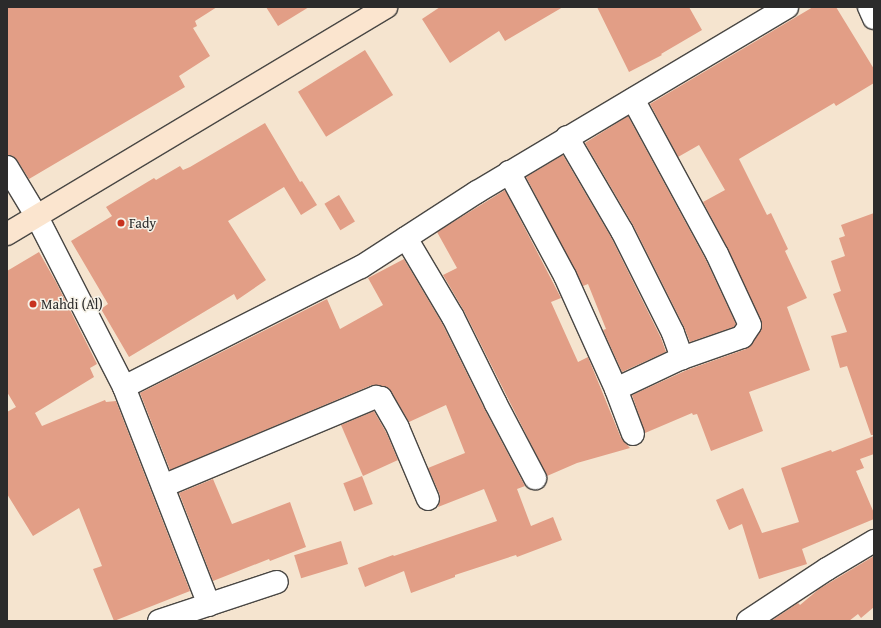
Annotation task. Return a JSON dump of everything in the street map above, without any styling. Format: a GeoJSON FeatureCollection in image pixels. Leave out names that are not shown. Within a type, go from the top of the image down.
{"type":"FeatureCollection","features":[{"type":"Feature","properties":{"kind":"street"},"geometry":{"type":"LineString","coordinates":[[7,234],[36,215],[386,7]]}},
{"type":"Feature","properties":{"kind":"street"},"geometry":{"type":"LineString","coordinates":[[124,387],[361,267],[509,172],[787,7]]}},
{"type":"Feature","properties":{"kind":"street"},"geometry":{"type":"LineString","coordinates":[[870,7],[874,18]]}},
{"type":"Feature","properties":{"kind":"street"},"geometry":{"type":"LineString","coordinates":[[616,389],[682,358],[742,336],[750,325],[717,254],[633,99]]}},
{"type":"Feature","properties":{"kind":"street"},"geometry":{"type":"LineString","coordinates":[[567,137],[622,231],[673,333],[682,358]]}},
{"type":"Feature","properties":{"kind":"street"},"geometry":{"type":"LineString","coordinates":[[7,167],[36,215],[124,387],[209,605]]}},
{"type":"Feature","properties":{"kind":"street"},"geometry":{"type":"LineString","coordinates":[[509,172],[565,276],[616,389],[633,434]]}},
{"type":"Feature","properties":{"kind":"street"},"geometry":{"type":"LineString","coordinates":[[406,238],[453,317],[535,478]]}},
{"type":"Feature","properties":{"kind":"street"},"geometry":{"type":"LineString","coordinates":[[163,486],[376,397],[381,398],[398,428],[428,499]]}},
{"type":"Feature","properties":{"kind":"street"},"geometry":{"type":"LineString","coordinates":[[748,621],[827,569],[874,541]]}},
{"type":"Feature","properties":{"kind":"street"},"geometry":{"type":"LineString","coordinates":[[159,621],[277,582]]}},
{"type":"Feature","properties":{"kind":"building"},"geometry":{"type":"Polygon","coordinates":[[[7,7],[217,7],[195,21],[197,26],[193,28],[210,56],[179,76],[185,87],[29,179],[17,160],[13,156],[7,155],[7,7]]]}},
{"type":"Feature","properties":{"kind":"building"},"geometry":{"type":"Polygon","coordinates":[[[266,7],[309,7],[278,26],[266,7]]]}},
{"type":"Feature","properties":{"kind":"building"},"geometry":{"type":"Polygon","coordinates":[[[440,7],[563,7],[505,41],[499,31],[450,63],[422,19],[440,7]]]}},
{"type":"Feature","properties":{"kind":"building"},"geometry":{"type":"Polygon","coordinates":[[[597,7],[689,7],[702,30],[661,54],[662,55],[629,72],[597,7]]]}},
{"type":"Feature","properties":{"kind":"building"},"geometry":{"type":"Polygon","coordinates":[[[813,7],[836,7],[874,69],[874,83],[836,106],[834,103],[739,159],[767,215],[771,213],[788,249],[785,251],[807,298],[787,307],[810,370],[749,392],[763,431],[711,451],[697,414],[693,415],[692,413],[645,433],[632,395],[687,370],[746,349],[752,344],[762,326],[728,249],[703,202],[725,190],[699,145],[678,157],[650,104],[813,7]]]}},
{"type":"Feature","properties":{"kind":"building"},"geometry":{"type":"Polygon","coordinates":[[[365,50],[393,95],[326,137],[298,92],[365,50]]]}},
{"type":"Feature","properties":{"kind":"building"},"geometry":{"type":"Polygon","coordinates":[[[628,116],[706,260],[736,324],[734,327],[690,342],[633,225],[585,143],[628,116]]]}},
{"type":"Feature","properties":{"kind":"building"},"geometry":{"type":"Polygon","coordinates":[[[265,123],[300,182],[302,181],[317,205],[301,215],[284,187],[228,221],[266,280],[237,300],[234,294],[129,357],[101,309],[108,304],[71,241],[112,216],[106,207],[154,178],[156,180],[180,166],[183,170],[190,167],[265,123]]]}},
{"type":"Feature","properties":{"kind":"building"},"geometry":{"type":"Polygon","coordinates":[[[563,155],[611,237],[661,338],[666,352],[622,372],[603,330],[606,329],[588,284],[583,286],[526,177],[563,155]]]}},
{"type":"Feature","properties":{"kind":"building"},"geometry":{"type":"Polygon","coordinates":[[[505,190],[561,298],[551,302],[578,362],[588,357],[621,438],[630,448],[577,463],[547,476],[464,311],[443,275],[457,268],[437,232],[505,190]]]}},
{"type":"Feature","properties":{"kind":"building"},"geometry":{"type":"Polygon","coordinates":[[[339,195],[355,222],[340,230],[324,204],[339,195]]]}},
{"type":"Feature","properties":{"kind":"building"},"geometry":{"type":"Polygon","coordinates":[[[874,213],[874,435],[871,435],[847,366],[840,368],[831,336],[847,332],[833,294],[841,291],[831,261],[845,256],[839,238],[845,236],[841,225],[874,213]]]}},
{"type":"Feature","properties":{"kind":"building"},"geometry":{"type":"Polygon","coordinates":[[[39,252],[56,282],[97,364],[90,368],[94,377],[35,413],[42,426],[105,400],[106,402],[116,401],[190,591],[114,621],[93,569],[102,566],[79,508],[33,536],[7,494],[7,412],[16,407],[7,392],[7,271],[39,252]]]}},
{"type":"Feature","properties":{"kind":"building"},"geometry":{"type":"Polygon","coordinates":[[[404,259],[442,323],[525,486],[517,489],[531,526],[553,517],[562,540],[517,557],[516,555],[455,575],[455,577],[411,593],[404,571],[365,587],[358,568],[497,521],[484,489],[438,507],[440,495],[428,468],[465,453],[446,405],[409,422],[389,388],[372,385],[170,470],[140,393],[327,299],[340,329],[383,305],[368,278],[404,259]]]}},
{"type":"Feature","properties":{"kind":"building"},"geometry":{"type":"Polygon","coordinates":[[[374,411],[387,434],[398,460],[363,476],[341,425],[374,411]]]}},
{"type":"Feature","properties":{"kind":"building"},"geometry":{"type":"Polygon","coordinates":[[[874,436],[874,454],[860,459],[864,468],[856,471],[874,513],[874,519],[802,549],[807,564],[759,579],[742,524],[729,530],[716,500],[743,488],[762,533],[799,522],[781,468],[831,450],[832,452],[874,436]]]}},
{"type":"Feature","properties":{"kind":"building"},"geometry":{"type":"Polygon","coordinates":[[[362,476],[373,504],[354,511],[343,483],[362,476]]]}},
{"type":"Feature","properties":{"kind":"building"},"geometry":{"type":"Polygon","coordinates":[[[213,479],[232,524],[290,502],[306,547],[270,561],[269,559],[213,581],[179,493],[213,479]]]}},
{"type":"Feature","properties":{"kind":"building"},"geometry":{"type":"Polygon","coordinates":[[[341,541],[348,564],[301,578],[294,555],[341,541]]]}},
{"type":"Feature","properties":{"kind":"building"},"geometry":{"type":"Polygon","coordinates":[[[874,556],[874,607],[861,618],[858,614],[849,621],[771,621],[798,603],[800,605],[819,589],[874,556]]]}},
{"type":"Feature","properties":{"kind":"place","name":"Fady"},"geometry":{"type":"Point","coordinates":[121,223]}},
{"type":"Feature","properties":{"kind":"place","name":"Mahdi (Al)"},"geometry":{"type":"Point","coordinates":[33,304]}}]}
